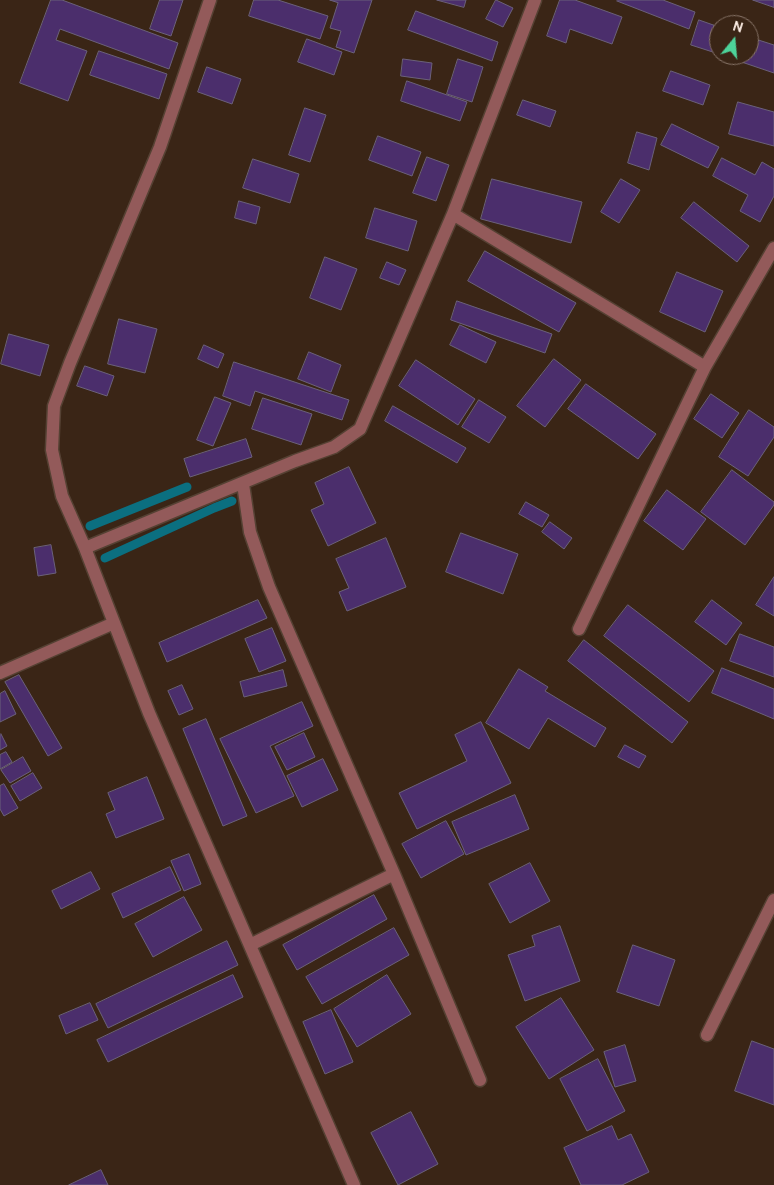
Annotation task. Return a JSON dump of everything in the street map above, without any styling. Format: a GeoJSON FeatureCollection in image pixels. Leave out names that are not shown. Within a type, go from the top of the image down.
{"type":"FeatureCollection","features":[{"type":"Feature","properties":{"kind":"street"},"geometry":{"type":"LineString","coordinates":[[210,0],[160,147],[54,406],[52,450],[62,496],[86,548],[150,712],[354,1185]]}},
{"type":"Feature","properties":{"kind":"street"},"geometry":{"type":"LineString","coordinates":[[86,548],[334,447],[360,429],[453,214],[535,0]]}},
{"type":"Feature","properties":{"kind":"street"},"geometry":{"type":"LineString","coordinates":[[453,214],[705,367]]}},
{"type":"Feature","properties":{"kind":"street"},"geometry":{"type":"LineString","coordinates":[[579,629],[705,367],[774,248]]}},
{"type":"Feature","properties":{"kind":"street"},"geometry":{"type":"LineString","coordinates":[[242,484],[250,532],[269,588],[394,874],[480,1080]]}},
{"type":"Feature","properties":{"kind":"street"},"geometry":{"type":"LineString","coordinates":[[0,673],[114,622]]}},
{"type":"Feature","properties":{"kind":"street"},"geometry":{"type":"LineString","coordinates":[[250,946],[394,874]]}},
{"type":"Feature","properties":{"kind":"street"},"geometry":{"type":"LineString","coordinates":[[707,1035],[774,900]]}},
{"type":"Feature","properties":{"kind":"building"},"geometry":{"type":"Polygon","coordinates":[[[51,0],[62,0],[178,43],[169,69],[60,29],[56,40],[87,51],[68,101],[20,83],[51,0]]]}},
{"type":"Feature","properties":{"kind":"building"},"geometry":{"type":"Polygon","coordinates":[[[160,0],[183,0],[171,36],[150,29],[160,0]]]}},
{"type":"Feature","properties":{"kind":"building"},"geometry":{"type":"Polygon","coordinates":[[[254,0],[278,0],[328,16],[320,39],[249,16],[254,0]]]}},
{"type":"Feature","properties":{"kind":"building"},"geometry":{"type":"Polygon","coordinates":[[[330,0],[372,0],[354,53],[336,47],[341,31],[330,28],[338,3],[330,0]]]}},
{"type":"Feature","properties":{"kind":"building"},"geometry":{"type":"Polygon","coordinates":[[[437,0],[466,0],[464,7],[437,0]]]}},
{"type":"Feature","properties":{"kind":"building"},"geometry":{"type":"Polygon","coordinates":[[[496,0],[513,8],[503,27],[486,19],[496,0]]]}},
{"type":"Feature","properties":{"kind":"building"},"geometry":{"type":"Polygon","coordinates":[[[560,0],[575,0],[622,17],[612,44],[570,29],[566,43],[547,36],[560,0]]]}},
{"type":"Feature","properties":{"kind":"building"},"geometry":{"type":"Polygon","coordinates":[[[618,0],[663,0],[695,12],[689,29],[618,0]]]}},
{"type":"Feature","properties":{"kind":"building"},"geometry":{"type":"Polygon","coordinates":[[[753,0],[774,0],[774,7],[753,0]]]}},
{"type":"Feature","properties":{"kind":"building"},"geometry":{"type":"Polygon","coordinates":[[[416,11],[498,42],[492,61],[408,30],[416,11]]]}},
{"type":"Feature","properties":{"kind":"building"},"geometry":{"type":"Polygon","coordinates":[[[699,20],[709,24],[709,51],[691,45],[699,20]]]}},
{"type":"Feature","properties":{"kind":"building"},"geometry":{"type":"Polygon","coordinates":[[[307,39],[342,52],[334,75],[298,62],[307,39]]]}},
{"type":"Feature","properties":{"kind":"building"},"geometry":{"type":"Polygon","coordinates":[[[759,40],[774,45],[774,73],[750,65],[759,65],[759,40]]]}},
{"type":"Feature","properties":{"kind":"building"},"geometry":{"type":"Polygon","coordinates":[[[99,51],[167,74],[159,99],[90,75],[99,51]]]}},
{"type":"Feature","properties":{"kind":"building"},"geometry":{"type":"Polygon","coordinates":[[[403,59],[432,63],[430,80],[401,76],[403,59]]]}},
{"type":"Feature","properties":{"kind":"building"},"geometry":{"type":"Polygon","coordinates":[[[458,59],[483,67],[472,102],[447,94],[458,59]]]}},
{"type":"Feature","properties":{"kind":"building"},"geometry":{"type":"Polygon","coordinates":[[[207,67],[241,79],[232,104],[198,92],[207,67]]]}},
{"type":"Feature","properties":{"kind":"building"},"geometry":{"type":"Polygon","coordinates":[[[671,71],[710,85],[703,105],[663,91],[671,71]]]}},
{"type":"Feature","properties":{"kind":"building"},"geometry":{"type":"Polygon","coordinates":[[[407,81],[467,102],[460,121],[401,101],[407,81]]]}},
{"type":"Feature","properties":{"kind":"building"},"geometry":{"type":"Polygon","coordinates":[[[523,100],[556,111],[550,127],[517,115],[523,100]]]}},
{"type":"Feature","properties":{"kind":"building"},"geometry":{"type":"Polygon","coordinates":[[[738,102],[774,112],[774,146],[729,134],[738,102]]]}},
{"type":"Feature","properties":{"kind":"building"},"geometry":{"type":"Polygon","coordinates":[[[305,108],[326,115],[310,162],[289,155],[305,108]]]}},
{"type":"Feature","properties":{"kind":"building"},"geometry":{"type":"Polygon","coordinates":[[[672,124],[719,147],[708,168],[661,145],[672,124]]]}},
{"type":"Feature","properties":{"kind":"building"},"geometry":{"type":"Polygon","coordinates":[[[637,132],[657,138],[649,170],[628,163],[637,132]]]}},
{"type":"Feature","properties":{"kind":"building"},"geometry":{"type":"Polygon","coordinates":[[[378,136],[421,152],[412,176],[369,160],[378,136]]]}},
{"type":"Feature","properties":{"kind":"building"},"geometry":{"type":"Polygon","coordinates":[[[427,157],[449,165],[436,201],[413,193],[427,157]]]}},
{"type":"Feature","properties":{"kind":"building"},"geometry":{"type":"Polygon","coordinates":[[[722,158],[755,175],[762,162],[774,169],[774,196],[760,222],[740,211],[748,195],[713,176],[722,158]]]}},
{"type":"Feature","properties":{"kind":"building"},"geometry":{"type":"Polygon","coordinates":[[[253,159],[299,174],[290,203],[243,188],[253,159]]]}},
{"type":"Feature","properties":{"kind":"building"},"geometry":{"type":"Polygon","coordinates":[[[492,179],[582,202],[571,243],[481,219],[492,179]]]}},
{"type":"Feature","properties":{"kind":"building"},"geometry":{"type":"Polygon","coordinates":[[[621,179],[640,190],[619,223],[601,212],[621,179]]]}},
{"type":"Feature","properties":{"kind":"building"},"geometry":{"type":"Polygon","coordinates":[[[239,201],[260,207],[256,224],[235,218],[239,201]]]}},
{"type":"Feature","properties":{"kind":"building"},"geometry":{"type":"Polygon","coordinates":[[[694,202],[749,246],[737,262],[681,218],[694,202]]]}},
{"type":"Feature","properties":{"kind":"building"},"geometry":{"type":"Polygon","coordinates":[[[375,208],[417,221],[408,251],[366,238],[375,208]]]}},
{"type":"Feature","properties":{"kind":"building"},"geometry":{"type":"Polygon","coordinates":[[[485,251],[576,303],[559,332],[468,281],[485,251]]]}},
{"type":"Feature","properties":{"kind":"building"},"geometry":{"type":"Polygon","coordinates":[[[325,257],[357,269],[341,310],[310,298],[325,257]]]}},
{"type":"Feature","properties":{"kind":"building"},"geometry":{"type":"Polygon","coordinates":[[[387,262],[406,270],[399,285],[380,278],[387,262]]]}},
{"type":"Feature","properties":{"kind":"building"},"geometry":{"type":"Polygon","coordinates":[[[677,272],[723,291],[705,332],[660,312],[677,272]]]}},
{"type":"Feature","properties":{"kind":"building"},"geometry":{"type":"Polygon","coordinates":[[[457,301],[552,334],[545,353],[451,320],[457,301]]]}},
{"type":"Feature","properties":{"kind":"building"},"geometry":{"type":"Polygon","coordinates":[[[119,319],[157,329],[145,373],[108,364],[119,319]]]}},
{"type":"Feature","properties":{"kind":"building"},"geometry":{"type":"Polygon","coordinates":[[[460,325],[496,342],[486,363],[450,345],[460,325]]]}},
{"type":"Feature","properties":{"kind":"building"},"geometry":{"type":"Polygon","coordinates":[[[9,334],[49,345],[40,376],[1,364],[9,334]]]}},
{"type":"Feature","properties":{"kind":"building"},"geometry":{"type":"Polygon","coordinates":[[[204,345],[224,354],[218,368],[198,359],[204,345]]]}},
{"type":"Feature","properties":{"kind":"building"},"geometry":{"type":"Polygon","coordinates":[[[309,352],[341,365],[331,392],[298,379],[309,352]]]}},
{"type":"Feature","properties":{"kind":"building"},"geometry":{"type":"Polygon","coordinates":[[[554,359],[581,380],[545,427],[517,406],[554,359]]]}},
{"type":"Feature","properties":{"kind":"building"},"geometry":{"type":"Polygon","coordinates":[[[416,360],[475,399],[458,425],[399,386],[416,360]]]}},
{"type":"Feature","properties":{"kind":"building"},"geometry":{"type":"Polygon","coordinates":[[[234,362],[349,400],[342,420],[255,391],[250,406],[223,396],[234,362]]]}},
{"type":"Feature","properties":{"kind":"building"},"geometry":{"type":"Polygon","coordinates":[[[85,366],[114,376],[107,396],[77,386],[85,366]]]}},
{"type":"Feature","properties":{"kind":"building"},"geometry":{"type":"Polygon","coordinates":[[[586,384],[656,434],[638,459],[568,409],[586,384]]]}},
{"type":"Feature","properties":{"kind":"building"},"geometry":{"type":"Polygon","coordinates":[[[711,394],[739,413],[722,438],[694,419],[711,394]]]}},
{"type":"Feature","properties":{"kind":"building"},"geometry":{"type":"Polygon","coordinates":[[[215,397],[231,403],[213,446],[197,440],[215,397]]]}},
{"type":"Feature","properties":{"kind":"building"},"geometry":{"type":"Polygon","coordinates":[[[263,398],[312,414],[301,445],[252,429],[263,398]]]}},
{"type":"Feature","properties":{"kind":"building"},"geometry":{"type":"Polygon","coordinates":[[[479,400],[506,417],[489,443],[462,427],[479,400]]]}},
{"type":"Feature","properties":{"kind":"building"},"geometry":{"type":"Polygon","coordinates":[[[393,406],[466,448],[457,463],[385,421],[393,406]]]}},
{"type":"Feature","properties":{"kind":"building"},"geometry":{"type":"Polygon","coordinates":[[[749,410],[774,427],[774,437],[748,476],[719,457],[749,410]]]}},
{"type":"Feature","properties":{"kind":"building"},"geometry":{"type":"Polygon","coordinates":[[[246,439],[252,457],[190,477],[184,459],[246,439]]]}},
{"type":"Feature","properties":{"kind":"building"},"geometry":{"type":"Polygon","coordinates":[[[349,467],[376,523],[328,546],[311,510],[324,504],[315,483],[349,467]]]}},
{"type":"Feature","properties":{"kind":"building"},"geometry":{"type":"Polygon","coordinates":[[[732,470],[774,502],[774,505],[745,545],[701,512],[732,470]]]}},
{"type":"Feature","properties":{"kind":"building"},"geometry":{"type":"Polygon","coordinates":[[[667,490],[706,519],[683,550],[644,521],[667,490]]]}},
{"type":"Feature","properties":{"kind":"building"},"geometry":{"type":"Polygon","coordinates":[[[526,502],[549,515],[542,527],[519,514],[526,502]]]}},
{"type":"Feature","properties":{"kind":"building"},"geometry":{"type":"Polygon","coordinates":[[[550,522],[572,538],[564,549],[542,532],[550,522]]]}},
{"type":"Feature","properties":{"kind":"building"},"geometry":{"type":"Polygon","coordinates":[[[461,533],[518,554],[503,594],[446,572],[461,533]]]}},
{"type":"Feature","properties":{"kind":"building"},"geometry":{"type":"Polygon","coordinates":[[[386,538],[406,587],[347,611],[339,592],[349,588],[336,559],[386,538]]]}},
{"type":"Feature","properties":{"kind":"building"},"geometry":{"type":"Polygon","coordinates":[[[51,545],[56,573],[38,576],[34,548],[51,545]]]}},
{"type":"Feature","properties":{"kind":"building"},"geometry":{"type":"Polygon","coordinates":[[[774,577],[774,616],[756,605],[774,577]]]}},
{"type":"Feature","properties":{"kind":"building"},"geometry":{"type":"Polygon","coordinates":[[[258,600],[267,618],[167,662],[159,643],[258,600]]]}},
{"type":"Feature","properties":{"kind":"building"},"geometry":{"type":"Polygon","coordinates":[[[712,600],[742,623],[726,645],[695,622],[712,600]]]}},
{"type":"Feature","properties":{"kind":"building"},"geometry":{"type":"Polygon","coordinates":[[[628,605],[714,671],[689,702],[604,636],[628,605]]]}},
{"type":"Feature","properties":{"kind":"building"},"geometry":{"type":"Polygon","coordinates":[[[272,628],[286,661],[259,672],[245,639],[272,628]]]}},
{"type":"Feature","properties":{"kind":"building"},"geometry":{"type":"Polygon","coordinates":[[[740,634],[774,647],[774,677],[730,661],[740,634]]]}},
{"type":"Feature","properties":{"kind":"building"},"geometry":{"type":"Polygon","coordinates":[[[584,640],[688,722],[672,743],[568,661],[584,640]]]}},
{"type":"Feature","properties":{"kind":"building"},"geometry":{"type":"Polygon","coordinates":[[[722,668],[774,689],[774,719],[712,693],[722,668]]]}},
{"type":"Feature","properties":{"kind":"building"},"geometry":{"type":"Polygon","coordinates":[[[519,669],[548,687],[545,691],[606,728],[595,747],[548,718],[529,749],[486,723],[519,669]]]}},
{"type":"Feature","properties":{"kind":"building"},"geometry":{"type":"Polygon","coordinates":[[[283,670],[287,686],[244,697],[240,682],[283,670]]]}},
{"type":"Feature","properties":{"kind":"building"},"geometry":{"type":"Polygon","coordinates":[[[19,675],[62,748],[48,756],[5,682],[19,675]]]}},
{"type":"Feature","properties":{"kind":"building"},"geometry":{"type":"Polygon","coordinates":[[[182,685],[193,709],[179,715],[168,691],[182,685]]]}},
{"type":"Feature","properties":{"kind":"building"},"geometry":{"type":"Polygon","coordinates":[[[5,691],[16,714],[0,722],[0,694],[5,691]]]}},
{"type":"Feature","properties":{"kind":"building"},"geometry":{"type":"Polygon","coordinates":[[[302,702],[313,726],[270,746],[294,796],[256,813],[220,739],[302,702]]]}},
{"type":"Feature","properties":{"kind":"building"},"geometry":{"type":"Polygon","coordinates":[[[206,719],[247,816],[223,826],[183,729],[206,719]]]}},
{"type":"Feature","properties":{"kind":"building"},"geometry":{"type":"Polygon","coordinates":[[[481,722],[511,783],[417,829],[399,793],[467,761],[455,735],[481,722]]]}},
{"type":"Feature","properties":{"kind":"building"},"geometry":{"type":"Polygon","coordinates":[[[304,733],[315,757],[287,770],[275,747],[304,733]]]}},
{"type":"Feature","properties":{"kind":"building"},"geometry":{"type":"Polygon","coordinates":[[[0,735],[7,746],[0,750],[0,735]]]}},
{"type":"Feature","properties":{"kind":"building"},"geometry":{"type":"Polygon","coordinates":[[[625,745],[646,756],[639,768],[618,757],[625,745]]]}},
{"type":"Feature","properties":{"kind":"building"},"geometry":{"type":"Polygon","coordinates":[[[6,752],[12,762],[0,769],[0,755],[6,752]]]}},
{"type":"Feature","properties":{"kind":"building"},"geometry":{"type":"Polygon","coordinates":[[[23,757],[31,771],[10,783],[1,770],[23,757]]]}},
{"type":"Feature","properties":{"kind":"building"},"geometry":{"type":"Polygon","coordinates":[[[323,759],[338,790],[302,807],[287,776],[323,759]]]}},
{"type":"Feature","properties":{"kind":"building"},"geometry":{"type":"Polygon","coordinates":[[[33,773],[42,788],[20,801],[11,786],[33,773]]]}},
{"type":"Feature","properties":{"kind":"building"},"geometry":{"type":"Polygon","coordinates":[[[147,777],[164,819],[116,838],[106,814],[115,810],[108,793],[147,777]]]}},
{"type":"Feature","properties":{"kind":"building"},"geometry":{"type":"Polygon","coordinates":[[[4,784],[18,808],[4,816],[0,809],[0,786],[4,784]]]}},
{"type":"Feature","properties":{"kind":"building"},"geometry":{"type":"Polygon","coordinates":[[[515,795],[529,829],[466,855],[452,822],[515,795]]]}},
{"type":"Feature","properties":{"kind":"building"},"geometry":{"type":"Polygon","coordinates":[[[446,821],[464,854],[421,878],[402,844],[446,821]]]}},
{"type":"Feature","properties":{"kind":"building"},"geometry":{"type":"Polygon","coordinates":[[[189,854],[201,884],[184,891],[171,861],[189,854]]]}},
{"type":"Feature","properties":{"kind":"building"},"geometry":{"type":"Polygon","coordinates":[[[530,863],[550,901],[510,923],[489,884],[530,863]]]}},
{"type":"Feature","properties":{"kind":"building"},"geometry":{"type":"Polygon","coordinates":[[[170,867],[181,890],[123,918],[112,894],[170,867]]]}},
{"type":"Feature","properties":{"kind":"building"},"geometry":{"type":"Polygon","coordinates":[[[91,872],[100,889],[61,909],[52,891],[91,872]]]}},
{"type":"Feature","properties":{"kind":"building"},"geometry":{"type":"Polygon","coordinates":[[[374,895],[387,919],[297,970],[283,945],[374,895]]]}},
{"type":"Feature","properties":{"kind":"building"},"geometry":{"type":"Polygon","coordinates":[[[184,897],[202,930],[153,957],[135,924],[184,897]]]}},
{"type":"Feature","properties":{"kind":"building"},"geometry":{"type":"Polygon","coordinates":[[[560,926],[580,981],[525,1001],[508,955],[535,946],[532,936],[560,926]]]}},
{"type":"Feature","properties":{"kind":"building"},"geometry":{"type":"Polygon","coordinates":[[[394,928],[409,955],[322,1004],[306,977],[394,928]]]}},
{"type":"Feature","properties":{"kind":"building"},"geometry":{"type":"Polygon","coordinates":[[[227,941],[238,965],[108,1028],[96,1004],[227,941]]]}},
{"type":"Feature","properties":{"kind":"building"},"geometry":{"type":"Polygon","coordinates":[[[633,945],[675,960],[659,1006],[617,992],[633,945]]]}},
{"type":"Feature","properties":{"kind":"building"},"geometry":{"type":"Polygon","coordinates":[[[233,975],[243,997],[108,1062],[97,1040],[233,975]]]}},
{"type":"Feature","properties":{"kind":"building"},"geometry":{"type":"Polygon","coordinates":[[[387,975],[411,1014],[357,1047],[334,1009],[387,975]]]}},
{"type":"Feature","properties":{"kind":"building"},"geometry":{"type":"Polygon","coordinates":[[[561,998],[594,1050],[549,1079],[516,1027],[561,998]]]}},
{"type":"Feature","properties":{"kind":"building"},"geometry":{"type":"Polygon","coordinates":[[[90,1003],[98,1020],[66,1034],[59,1016],[90,1003]]]}},
{"type":"Feature","properties":{"kind":"building"},"geometry":{"type":"Polygon","coordinates":[[[331,1010],[353,1062],[325,1074],[303,1022],[331,1010]]]}},
{"type":"Feature","properties":{"kind":"building"},"geometry":{"type":"Polygon","coordinates":[[[752,1041],[774,1049],[774,1105],[735,1091],[752,1041]]]}},
{"type":"Feature","properties":{"kind":"building"},"geometry":{"type":"Polygon","coordinates":[[[625,1045],[636,1081],[615,1087],[604,1052],[625,1045]]]}},
{"type":"Feature","properties":{"kind":"building"},"geometry":{"type":"Polygon","coordinates":[[[598,1059],[625,1111],[587,1131],[560,1079],[598,1059]]]}},
{"type":"Feature","properties":{"kind":"building"},"geometry":{"type":"Polygon","coordinates":[[[411,1112],[438,1164],[398,1185],[371,1133],[411,1112]]]}},
{"type":"Feature","properties":{"kind":"building"},"geometry":{"type":"Polygon","coordinates":[[[612,1126],[618,1140],[631,1134],[649,1172],[622,1185],[581,1185],[564,1148],[612,1126]]]}},
{"type":"Feature","properties":{"kind":"building"},"geometry":{"type":"Polygon","coordinates":[[[101,1170],[108,1185],[69,1185],[101,1170]]]}},
{"type":"Feature","properties":{"kind":"waterway"},"geometry":{"type":"LineString","coordinates":[[90,526],[187,487]]}},
{"type":"Feature","properties":{"kind":"waterway"},"geometry":{"type":"LineString","coordinates":[[105,558],[232,501]]}}]}
